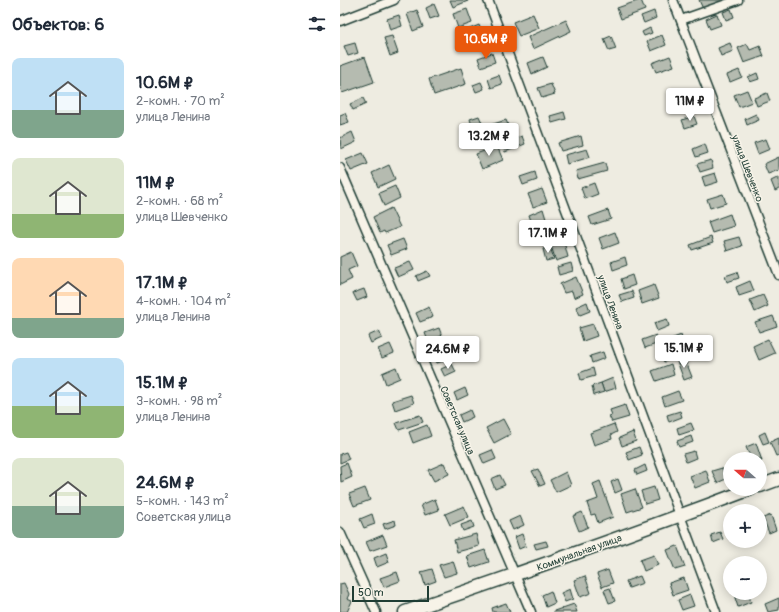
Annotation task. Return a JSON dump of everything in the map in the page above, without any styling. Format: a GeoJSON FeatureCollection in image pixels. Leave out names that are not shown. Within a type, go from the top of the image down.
{"type":"FeatureCollection","features":[{"type":"Feature","properties":{"kind":"street"},"geometry":{"type":"LineString","coordinates":[[340,21],[394,0]]}},
{"type":"Feature","properties":{"kind":"street","name":"улица Ленина"},"geometry":{"type":"LineString","coordinates":[[488,0],[716,612]]}},
{"type":"Feature","properties":{"kind":"street","name":"улица Шевченко"},"geometry":{"type":"LineString","coordinates":[[673,0],[779,275]]}},
{"type":"Feature","properties":{"kind":"street"},"geometry":{"type":"LineString","coordinates":[[681,20],[738,0]]}},
{"type":"Feature","properties":{"kind":"street","name":"Советская улица"},"geometry":{"type":"LineString","coordinates":[[340,168],[531,612]]}},
{"type":"Feature","properties":{"kind":"street"},"geometry":{"type":"LineString","coordinates":[[767,483],[779,478]]}},
{"type":"Feature","properties":{"kind":"street","name":"Коммунальная улица"},"geometry":{"type":"LineString","coordinates":[[405,612],[514,575],[733,496]]}},
{"type":"Feature","properties":{"kind":"street"},"geometry":{"type":"LineString","coordinates":[[340,532],[376,612]]}},
{"type":"Feature","properties":{"kind":"building"},"geometry":{"type":"Polygon","coordinates":[[[450,0],[468,0],[468,1],[453,7],[450,0]]]}},
{"type":"Feature","properties":{"kind":"building"},"geometry":{"type":"Polygon","coordinates":[[[640,0],[645,10],[621,19],[617,8],[640,0]]]}},
{"type":"Feature","properties":{"kind":"building"},"geometry":{"type":"Polygon","coordinates":[[[699,0],[725,0],[703,9],[699,0]]]}},
{"type":"Feature","properties":{"kind":"building"},"geometry":{"type":"Polygon","coordinates":[[[434,4],[439,16],[430,19],[426,8],[434,4]]]}},
{"type":"Feature","properties":{"kind":"building"},"geometry":{"type":"Polygon","coordinates":[[[467,9],[472,23],[458,28],[453,14],[467,9]]]}},
{"type":"Feature","properties":{"kind":"building"},"geometry":{"type":"Polygon","coordinates":[[[731,9],[734,17],[726,20],[723,12],[731,9]]]}},
{"type":"Feature","properties":{"kind":"building"},"geometry":{"type":"Polygon","coordinates":[[[417,10],[423,27],[413,31],[407,14],[417,10]]]}},
{"type":"Feature","properties":{"kind":"building"},"geometry":{"type":"Polygon","coordinates":[[[654,11],[656,18],[644,23],[641,16],[654,11]]]}},
{"type":"Feature","properties":{"kind":"building"},"geometry":{"type":"Polygon","coordinates":[[[533,14],[539,28],[519,36],[513,22],[533,14]]]}},
{"type":"Feature","properties":{"kind":"building"},"geometry":{"type":"Polygon","coordinates":[[[717,14],[721,25],[710,29],[706,19],[717,14]]]}},
{"type":"Feature","properties":{"kind":"building"},"geometry":{"type":"Polygon","coordinates":[[[399,15],[402,26],[390,30],[387,19],[399,15]]]}},
{"type":"Feature","properties":{"kind":"building"},"geometry":{"type":"Polygon","coordinates":[[[566,20],[571,31],[533,49],[528,37],[566,20]]]}},
{"type":"Feature","properties":{"kind":"building"},"geometry":{"type":"Polygon","coordinates":[[[479,25],[483,35],[469,41],[465,31],[479,25]]]}},
{"type":"Feature","properties":{"kind":"building"},"geometry":{"type":"Polygon","coordinates":[[[650,28],[652,33],[644,36],[642,32],[650,28]]]}},
{"type":"Feature","properties":{"kind":"building"},"geometry":{"type":"Polygon","coordinates":[[[662,35],[666,45],[651,51],[647,41],[662,35]]]}},
{"type":"Feature","properties":{"kind":"building"},"geometry":{"type":"Polygon","coordinates":[[[392,36],[398,53],[390,56],[384,38],[392,36]]]}},
{"type":"Feature","properties":{"kind":"building"},"geometry":{"type":"Polygon","coordinates":[[[611,36],[616,49],[609,51],[604,39],[611,36]]]}},
{"type":"Feature","properties":{"kind":"building"},"geometry":{"type":"Polygon","coordinates":[[[355,43],[358,53],[348,56],[344,46],[355,43]]]}},
{"type":"Feature","properties":{"kind":"building"},"geometry":{"type":"Polygon","coordinates":[[[730,43],[733,51],[721,56],[718,48],[730,43]]]}},
{"type":"Feature","properties":{"kind":"building"},"geometry":{"type":"Polygon","coordinates":[[[747,44],[750,50],[760,46],[764,56],[744,63],[738,48],[747,44]]]}},
{"type":"Feature","properties":{"kind":"building"},"geometry":{"type":"Polygon","coordinates":[[[492,53],[495,62],[481,67],[478,58],[492,53]]]}},
{"type":"Feature","properties":{"kind":"building"},"geometry":{"type":"Polygon","coordinates":[[[670,56],[674,66],[656,72],[652,63],[670,56]]]}},
{"type":"Feature","properties":{"kind":"building"},"geometry":{"type":"Polygon","coordinates":[[[365,57],[374,82],[342,93],[340,86],[340,66],[365,57]]]}},
{"type":"Feature","properties":{"kind":"building"},"geometry":{"type":"Polygon","coordinates":[[[543,57],[547,67],[532,74],[528,63],[543,57]]]}},
{"type":"Feature","properties":{"kind":"building"},"geometry":{"type":"Polygon","coordinates":[[[461,68],[466,84],[434,95],[429,79],[461,68]]]}},
{"type":"Feature","properties":{"kind":"building"},"geometry":{"type":"Polygon","coordinates":[[[739,70],[742,77],[730,82],[727,75],[739,70]]]}},
{"type":"Feature","properties":{"kind":"building"},"geometry":{"type":"Polygon","coordinates":[[[757,73],[759,79],[750,82],[748,77],[757,73]]]}},
{"type":"Feature","properties":{"kind":"building"},"geometry":{"type":"Polygon","coordinates":[[[499,75],[502,84],[491,88],[488,79],[499,75]]]}},
{"type":"Feature","properties":{"kind":"building"},"geometry":{"type":"Polygon","coordinates":[[[481,82],[484,89],[476,92],[473,85],[481,82]]]}},
{"type":"Feature","properties":{"kind":"building"},"geometry":{"type":"Polygon","coordinates":[[[551,84],[555,94],[542,98],[538,88],[551,84]]]}},
{"type":"Feature","properties":{"kind":"building"},"geometry":{"type":"Polygon","coordinates":[[[747,90],[752,102],[739,107],[734,95],[747,90]]]}},
{"type":"Feature","properties":{"kind":"building"},"geometry":{"type":"Polygon","coordinates":[[[767,93],[770,101],[757,106],[754,98],[767,93]]]}},
{"type":"Feature","properties":{"kind":"building"},"geometry":{"type":"Polygon","coordinates":[[[687,97],[691,106],[678,111],[675,102],[687,97]]]}},
{"type":"Feature","properties":{"kind":"building"},"geometry":{"type":"Polygon","coordinates":[[[363,98],[366,104],[353,110],[350,104],[363,98]]]}},
{"type":"Feature","properties":{"kind":"building"},"geometry":{"type":"Polygon","coordinates":[[[564,112],[566,119],[552,123],[550,116],[564,112]]]}},
{"type":"Feature","properties":{"kind":"building"},"geometry":{"type":"Polygon","coordinates":[[[345,113],[349,122],[340,125],[340,115],[345,113]]]}},
{"type":"Feature","properties":{"kind":"building"},"geometry":{"type":"Polygon","coordinates":[[[756,114],[759,120],[747,125],[745,119],[756,114]]]}},
{"type":"Feature","properties":{"kind":"building"},"geometry":{"type":"Polygon","coordinates":[[[479,116],[482,123],[472,126],[470,119],[479,116]]]}},
{"type":"Feature","properties":{"kind":"building"},"geometry":{"type":"Polygon","coordinates":[[[694,116],[697,124],[685,128],[682,120],[694,116]]]}},
{"type":"Feature","properties":{"kind":"building"},"geometry":{"type":"Polygon","coordinates":[[[506,120],[508,125],[489,131],[487,126],[506,120]]]}},
{"type":"Feature","properties":{"kind":"building"},"geometry":{"type":"Polygon","coordinates":[[[352,132],[356,142],[341,149],[340,138],[352,132]]]}},
{"type":"Feature","properties":{"kind":"building"},"geometry":{"type":"Polygon","coordinates":[[[522,136],[525,144],[505,152],[502,144],[522,136]]]}},
{"type":"Feature","properties":{"kind":"building"},"geometry":{"type":"Polygon","coordinates":[[[581,136],[583,145],[561,151],[558,143],[581,136]]]}},
{"type":"Feature","properties":{"kind":"building"},"geometry":{"type":"Polygon","coordinates":[[[766,139],[770,149],[758,154],[754,143],[766,139]]]}},
{"type":"Feature","properties":{"kind":"building"},"geometry":{"type":"Polygon","coordinates":[[[705,144],[708,153],[696,157],[693,149],[705,144]]]}},
{"type":"Feature","properties":{"kind":"building"},"geometry":{"type":"Polygon","coordinates":[[[497,146],[503,160],[482,169],[476,154],[497,146]]]}},
{"type":"Feature","properties":{"kind":"building"},"geometry":{"type":"Polygon","coordinates":[[[587,149],[590,157],[567,164],[565,155],[587,149]]]}},
{"type":"Feature","properties":{"kind":"building"},"geometry":{"type":"Polygon","coordinates":[[[363,153],[368,164],[351,171],[346,160],[363,153]]]}},
{"type":"Feature","properties":{"kind":"building"},"geometry":{"type":"Polygon","coordinates":[[[779,157],[779,170],[768,174],[764,164],[779,157]]]}},
{"type":"Feature","properties":{"kind":"building"},"geometry":{"type":"Polygon","coordinates":[[[711,160],[713,168],[700,172],[697,164],[711,160]]]}},
{"type":"Feature","properties":{"kind":"building"},"geometry":{"type":"Polygon","coordinates":[[[605,163],[607,171],[578,179],[576,171],[605,163]]]}},
{"type":"Feature","properties":{"kind":"building"},"geometry":{"type":"Polygon","coordinates":[[[389,165],[395,179],[378,187],[372,173],[389,165]]]}},
{"type":"Feature","properties":{"kind":"building"},"geometry":{"type":"Polygon","coordinates":[[[535,172],[537,180],[523,185],[520,177],[535,172]]]}},
{"type":"Feature","properties":{"kind":"building"},"geometry":{"type":"Polygon","coordinates":[[[715,173],[718,182],[705,186],[702,177],[715,173]]]}},
{"type":"Feature","properties":{"kind":"building"},"geometry":{"type":"Polygon","coordinates":[[[779,177],[779,189],[775,191],[771,181],[779,177]]]}},
{"type":"Feature","properties":{"kind":"building"},"geometry":{"type":"Polygon","coordinates":[[[594,183],[598,194],[585,199],[581,188],[594,183]]]}},
{"type":"Feature","properties":{"kind":"building"},"geometry":{"type":"Polygon","coordinates":[[[395,186],[400,198],[384,206],[379,193],[395,186]]]}},
{"type":"Feature","properties":{"kind":"building"},"geometry":{"type":"Polygon","coordinates":[[[542,189],[547,202],[533,207],[528,194],[542,189]]]}},
{"type":"Feature","properties":{"kind":"building"},"geometry":{"type":"Polygon","coordinates":[[[723,194],[726,203],[710,208],[707,199],[723,194]]]}},
{"type":"Feature","properties":{"kind":"building"},"geometry":{"type":"Polygon","coordinates":[[[391,208],[400,227],[385,233],[384,231],[380,233],[373,217],[391,208]]]}},
{"type":"Feature","properties":{"kind":"building"},"geometry":{"type":"Polygon","coordinates":[[[543,209],[546,219],[532,224],[529,215],[543,209]]]}},
{"type":"Feature","properties":{"kind":"building"},"geometry":{"type":"Polygon","coordinates":[[[608,210],[611,219],[592,225],[589,217],[608,210]]]}},
{"type":"Feature","properties":{"kind":"building"},"geometry":{"type":"Polygon","coordinates":[[[730,214],[734,226],[712,233],[708,222],[730,214]]]}},
{"type":"Feature","properties":{"kind":"building"},"geometry":{"type":"Polygon","coordinates":[[[554,220],[557,228],[545,233],[542,225],[554,220]]]}},
{"type":"Feature","properties":{"kind":"building"},"geometry":{"type":"Polygon","coordinates":[[[615,232],[619,243],[603,249],[599,238],[615,232]]]}},
{"type":"Feature","properties":{"kind":"building"},"geometry":{"type":"Polygon","coordinates":[[[711,237],[713,243],[692,250],[690,245],[711,237]]]}},
{"type":"Feature","properties":{"kind":"building"},"geometry":{"type":"Polygon","coordinates":[[[739,237],[742,246],[727,251],[724,241],[739,237]]]}},
{"type":"Feature","properties":{"kind":"building"},"geometry":{"type":"Polygon","coordinates":[[[403,239],[407,249],[391,255],[387,245],[403,239]]]}},
{"type":"Feature","properties":{"kind":"building"},"geometry":{"type":"Polygon","coordinates":[[[564,242],[568,257],[556,261],[551,246],[564,242]]]}},
{"type":"Feature","properties":{"kind":"building"},"geometry":{"type":"Polygon","coordinates":[[[550,247],[554,259],[546,261],[543,249],[550,247]]]}},
{"type":"Feature","properties":{"kind":"building"},"geometry":{"type":"Polygon","coordinates":[[[351,252],[357,266],[348,270],[352,279],[340,285],[340,257],[351,252]]]}},
{"type":"Feature","properties":{"kind":"building"},"geometry":{"type":"Polygon","coordinates":[[[625,257],[627,265],[613,270],[611,262],[625,257]]]}},
{"type":"Feature","properties":{"kind":"building"},"geometry":{"type":"Polygon","coordinates":[[[410,262],[414,270],[398,277],[394,268],[410,262]]]}},
{"type":"Feature","properties":{"kind":"building"},"geometry":{"type":"Polygon","coordinates":[[[571,263],[573,271],[559,275],[557,267],[571,263]]]}},
{"type":"Feature","properties":{"kind":"building"},"geometry":{"type":"Polygon","coordinates":[[[427,271],[430,276],[418,281],[416,276],[427,271]]]}},
{"type":"Feature","properties":{"kind":"building"},"geometry":{"type":"Polygon","coordinates":[[[737,272],[739,278],[727,282],[725,276],[737,272]]]}},
{"type":"Feature","properties":{"kind":"building"},"geometry":{"type":"Polygon","coordinates":[[[632,275],[635,285],[624,289],[621,279],[632,275]]]}},
{"type":"Feature","properties":{"kind":"building"},"geometry":{"type":"Polygon","coordinates":[[[576,277],[583,294],[574,298],[572,291],[564,293],[560,284],[576,277]]]}},
{"type":"Feature","properties":{"kind":"building"},"geometry":{"type":"Polygon","coordinates":[[[750,281],[754,291],[739,296],[736,287],[750,281]]]}},
{"type":"Feature","properties":{"kind":"building"},"geometry":{"type":"Polygon","coordinates":[[[654,285],[659,298],[642,304],[638,291],[654,285]]]}},
{"type":"Feature","properties":{"kind":"building"},"geometry":{"type":"Polygon","coordinates":[[[364,289],[367,297],[357,301],[353,293],[364,289]]]}},
{"type":"Feature","properties":{"kind":"building"},"geometry":{"type":"Polygon","coordinates":[[[632,291],[634,298],[622,302],[619,295],[632,291]]]}},
{"type":"Feature","properties":{"kind":"building"},"geometry":{"type":"Polygon","coordinates":[[[763,295],[768,306],[755,312],[750,300],[763,295]]]}},
{"type":"Feature","properties":{"kind":"building"},"geometry":{"type":"Polygon","coordinates":[[[587,302],[590,311],[580,315],[576,307],[587,302]]]}},
{"type":"Feature","properties":{"kind":"building"},"geometry":{"type":"Polygon","coordinates":[[[429,307],[433,317],[420,322],[416,313],[429,307]]]}},
{"type":"Feature","properties":{"kind":"building"},"geometry":{"type":"Polygon","coordinates":[[[773,316],[777,326],[759,332],[755,322],[773,316]]]}},
{"type":"Feature","properties":{"kind":"building"},"geometry":{"type":"Polygon","coordinates":[[[667,319],[669,326],[657,331],[654,323],[667,319]]]}},
{"type":"Feature","properties":{"kind":"building"},"geometry":{"type":"Polygon","coordinates":[[[593,324],[597,336],[583,341],[579,328],[593,324]]]}},
{"type":"Feature","properties":{"kind":"building"},"geometry":{"type":"Polygon","coordinates":[[[439,328],[442,336],[428,341],[425,333],[439,328]]]}},
{"type":"Feature","properties":{"kind":"building"},"geometry":{"type":"Polygon","coordinates":[[[379,331],[382,338],[371,343],[368,336],[379,331]]]}},
{"type":"Feature","properties":{"kind":"building"},"geometry":{"type":"Polygon","coordinates":[[[656,335],[659,343],[645,348],[642,340],[656,335]]]}},
{"type":"Feature","properties":{"kind":"building"},"geometry":{"type":"Polygon","coordinates":[[[681,335],[683,341],[670,346],[668,340],[681,335]]]}},
{"type":"Feature","properties":{"kind":"building"},"geometry":{"type":"Polygon","coordinates":[[[768,339],[775,353],[759,360],[753,346],[768,339]]]}},
{"type":"Feature","properties":{"kind":"building"},"geometry":{"type":"Polygon","coordinates":[[[390,344],[394,353],[382,358],[378,349],[390,344]]]}},
{"type":"Feature","properties":{"kind":"building"},"geometry":{"type":"Polygon","coordinates":[[[678,346],[681,356],[664,362],[661,352],[678,346]]]}},
{"type":"Feature","properties":{"kind":"building"},"geometry":{"type":"Polygon","coordinates":[[[447,349],[450,359],[437,363],[434,354],[447,349]]]}},
{"type":"Feature","properties":{"kind":"building"},"geometry":{"type":"Polygon","coordinates":[[[603,352],[605,358],[592,363],[590,356],[603,352]]]}},
{"type":"Feature","properties":{"kind":"building"},"geometry":{"type":"Polygon","coordinates":[[[685,359],[692,377],[684,380],[677,361],[685,359]]]}},
{"type":"Feature","properties":{"kind":"building"},"geometry":{"type":"Polygon","coordinates":[[[452,364],[456,372],[445,377],[441,369],[452,364]]]}},
{"type":"Feature","properties":{"kind":"building"},"geometry":{"type":"Polygon","coordinates":[[[671,364],[674,375],[656,381],[652,371],[671,364]]]}},
{"type":"Feature","properties":{"kind":"building"},"geometry":{"type":"Polygon","coordinates":[[[396,367],[400,378],[386,384],[382,373],[396,367]]]}},
{"type":"Feature","properties":{"kind":"building"},"geometry":{"type":"Polygon","coordinates":[[[593,368],[595,376],[581,380],[579,373],[593,368]]]}},
{"type":"Feature","properties":{"kind":"building"},"geometry":{"type":"Polygon","coordinates":[[[613,378],[616,388],[604,392],[601,383],[613,378]]]}},
{"type":"Feature","properties":{"kind":"building"},"geometry":{"type":"Polygon","coordinates":[[[601,383],[604,392],[594,395],[592,386],[601,383]]]}},
{"type":"Feature","properties":{"kind":"building"},"geometry":{"type":"Polygon","coordinates":[[[465,388],[468,395],[457,400],[454,393],[465,388]]]}},
{"type":"Feature","properties":{"kind":"building"},"geometry":{"type":"Polygon","coordinates":[[[678,391],[682,400],[665,406],[662,397],[678,391]]]}},
{"type":"Feature","properties":{"kind":"building"},"geometry":{"type":"Polygon","coordinates":[[[411,395],[414,403],[395,410],[392,401],[411,395]]]}},
{"type":"Feature","properties":{"kind":"building"},"geometry":{"type":"Polygon","coordinates":[[[625,405],[629,417],[612,422],[609,416],[612,415],[610,410],[625,405]]]}},
{"type":"Feature","properties":{"kind":"building"},"geometry":{"type":"Polygon","coordinates":[[[470,410],[473,417],[462,422],[459,415],[470,410]]]}},
{"type":"Feature","properties":{"kind":"building"},"geometry":{"type":"Polygon","coordinates":[[[680,411],[682,417],[669,422],[667,415],[680,411]]]}},
{"type":"Feature","properties":{"kind":"building"},"geometry":{"type":"Polygon","coordinates":[[[420,415],[423,422],[399,430],[396,423],[420,415]]]}},
{"type":"Feature","properties":{"kind":"building"},"geometry":{"type":"Polygon","coordinates":[[[503,419],[511,434],[494,443],[486,428],[503,419]]]}},
{"type":"Feature","properties":{"kind":"building"},"geometry":{"type":"Polygon","coordinates":[[[691,423],[694,430],[679,435],[677,428],[691,423]]]}},
{"type":"Feature","properties":{"kind":"building"},"geometry":{"type":"Polygon","coordinates":[[[614,424],[617,432],[611,435],[612,439],[594,445],[590,433],[614,424]]]}},
{"type":"Feature","properties":{"kind":"building"},"geometry":{"type":"Polygon","coordinates":[[[427,425],[431,436],[413,443],[409,432],[427,425]]]}},
{"type":"Feature","properties":{"kind":"building"},"geometry":{"type":"Polygon","coordinates":[[[633,432],[636,441],[622,446],[619,438],[633,432]]]}},
{"type":"Feature","properties":{"kind":"building"},"geometry":{"type":"Polygon","coordinates":[[[765,432],[769,442],[763,444],[759,435],[765,432]]]}},
{"type":"Feature","properties":{"kind":"building"},"geometry":{"type":"Polygon","coordinates":[[[691,436],[693,442],[679,447],[677,441],[691,436]]]}},
{"type":"Feature","properties":{"kind":"building"},"geometry":{"type":"Polygon","coordinates":[[[779,438],[779,455],[776,456],[770,442],[779,438]]]}},
{"type":"Feature","properties":{"kind":"building"},"geometry":{"type":"Polygon","coordinates":[[[756,443],[759,452],[748,452],[746,447],[756,443]]]}},
{"type":"Feature","properties":{"kind":"building"},"geometry":{"type":"Polygon","coordinates":[[[639,447],[642,455],[629,460],[626,452],[639,447]]]}},
{"type":"Feature","properties":{"kind":"building"},"geometry":{"type":"Polygon","coordinates":[[[492,450],[496,459],[484,464],[480,455],[492,450]]]}},
{"type":"Feature","properties":{"kind":"building"},"geometry":{"type":"Polygon","coordinates":[[[694,451],[696,458],[686,462],[683,454],[694,451]]]}},
{"type":"Feature","properties":{"kind":"building"},"geometry":{"type":"Polygon","coordinates":[[[346,452],[349,459],[340,463],[340,454],[346,452]]]}},
{"type":"Feature","properties":{"kind":"building"},"geometry":{"type":"Polygon","coordinates":[[[347,463],[352,477],[341,482],[340,466],[347,463]]]}},
{"type":"Feature","properties":{"kind":"building"},"geometry":{"type":"Polygon","coordinates":[[[444,463],[449,474],[434,481],[428,470],[444,463]]]}},
{"type":"Feature","properties":{"kind":"building"},"geometry":{"type":"Polygon","coordinates":[[[645,465],[647,471],[637,475],[635,470],[645,465]]]}},
{"type":"Feature","properties":{"kind":"building"},"geometry":{"type":"Polygon","coordinates":[[[722,468],[723,480],[717,483],[712,471],[722,468]]]}},
{"type":"Feature","properties":{"kind":"building"},"geometry":{"type":"Polygon","coordinates":[[[538,469],[545,484],[540,486],[532,471],[538,469]]]}},
{"type":"Feature","properties":{"kind":"building"},"geometry":{"type":"Polygon","coordinates":[[[706,470],[710,482],[695,488],[690,476],[706,470]]]}},
{"type":"Feature","properties":{"kind":"building"},"geometry":{"type":"Polygon","coordinates":[[[566,472],[571,485],[556,492],[550,480],[566,472]]]}},
{"type":"Feature","properties":{"kind":"building"},"geometry":{"type":"Polygon","coordinates":[[[500,475],[505,485],[495,489],[491,479],[500,475]]]}},
{"type":"Feature","properties":{"kind":"building"},"geometry":{"type":"Polygon","coordinates":[[[618,479],[622,490],[615,493],[611,482],[618,479]]]}},
{"type":"Feature","properties":{"kind":"building"},"geometry":{"type":"Polygon","coordinates":[[[600,481],[613,517],[598,523],[595,514],[591,515],[587,503],[598,499],[593,484],[600,481]]]}},
{"type":"Feature","properties":{"kind":"building"},"geometry":{"type":"Polygon","coordinates":[[[654,487],[658,500],[645,504],[641,491],[654,487]]]}},
{"type":"Feature","properties":{"kind":"building"},"geometry":{"type":"Polygon","coordinates":[[[365,488],[370,500],[354,506],[349,494],[365,488]]]}},
{"type":"Feature","properties":{"kind":"building"},"geometry":{"type":"Polygon","coordinates":[[[635,489],[642,507],[627,512],[621,494],[635,489]]]}},
{"type":"Feature","properties":{"kind":"building"},"geometry":{"type":"Polygon","coordinates":[[[435,499],[439,510],[425,515],[421,505],[435,499]]]}},
{"type":"Feature","properties":{"kind":"building"},"geometry":{"type":"Polygon","coordinates":[[[464,506],[469,517],[450,525],[445,514],[464,506]]]}},
{"type":"Feature","properties":{"kind":"building"},"geometry":{"type":"Polygon","coordinates":[[[582,512],[588,527],[579,531],[573,516],[582,512]]]}},
{"type":"Feature","properties":{"kind":"building"},"geometry":{"type":"Polygon","coordinates":[[[372,514],[375,524],[364,528],[360,519],[372,514]]]}},
{"type":"Feature","properties":{"kind":"building"},"geometry":{"type":"Polygon","coordinates":[[[771,515],[776,530],[769,533],[767,528],[767,516],[771,515]]]}},
{"type":"Feature","properties":{"kind":"building"},"geometry":{"type":"Polygon","coordinates":[[[520,516],[524,525],[513,530],[509,521],[520,516]]]}},
{"type":"Feature","properties":{"kind":"building"},"geometry":{"type":"Polygon","coordinates":[[[395,520],[396,525],[385,529],[383,524],[395,520]]]}},
{"type":"Feature","properties":{"kind":"building"},"geometry":{"type":"Polygon","coordinates":[[[472,521],[474,527],[463,531],[461,525],[472,521]]]}},
{"type":"Feature","properties":{"kind":"building"},"geometry":{"type":"Polygon","coordinates":[[[720,532],[723,539],[713,543],[711,535],[720,532]]]}},
{"type":"Feature","properties":{"kind":"building"},"geometry":{"type":"Polygon","coordinates":[[[476,534],[479,546],[457,552],[454,540],[476,534]]]}},
{"type":"Feature","properties":{"kind":"building"},"geometry":{"type":"Polygon","coordinates":[[[522,534],[526,546],[519,549],[515,537],[522,534]]]}},
{"type":"Feature","properties":{"kind":"building"},"geometry":{"type":"Polygon","coordinates":[[[383,535],[387,545],[370,551],[366,542],[383,535]]]}},
{"type":"Feature","properties":{"kind":"building"},"geometry":{"type":"Polygon","coordinates":[[[546,541],[548,546],[536,549],[534,544],[546,541]]]}},
{"type":"Feature","properties":{"kind":"building"},"geometry":{"type":"Polygon","coordinates":[[[677,546],[685,567],[675,570],[667,550],[677,546]]]}},
{"type":"Feature","properties":{"kind":"building"},"geometry":{"type":"Polygon","coordinates":[[[485,550],[489,562],[471,568],[467,556],[485,550]]]}},
{"type":"Feature","properties":{"kind":"building"},"geometry":{"type":"Polygon","coordinates":[[[386,553],[389,562],[377,567],[374,558],[386,553]]]}},
{"type":"Feature","properties":{"kind":"building"},"geometry":{"type":"Polygon","coordinates":[[[654,555],[658,565],[644,571],[640,560],[654,555]]]}},
{"type":"Feature","properties":{"kind":"building"},"geometry":{"type":"Polygon","coordinates":[[[453,561],[457,573],[444,577],[439,565],[453,561]]]}},
{"type":"Feature","properties":{"kind":"building"},"geometry":{"type":"Polygon","coordinates":[[[432,569],[436,581],[425,585],[421,572],[432,569]]]}},
{"type":"Feature","properties":{"kind":"building"},"geometry":{"type":"Polygon","coordinates":[[[608,570],[613,583],[602,587],[597,574],[608,570]]]}},
{"type":"Feature","properties":{"kind":"building"},"geometry":{"type":"Polygon","coordinates":[[[397,572],[400,581],[384,587],[380,578],[397,572]]]}},
{"type":"Feature","properties":{"kind":"building"},"geometry":{"type":"Polygon","coordinates":[[[585,576],[591,593],[580,597],[574,580],[585,576]]]}},
{"type":"Feature","properties":{"kind":"building"},"geometry":{"type":"Polygon","coordinates":[[[640,576],[643,583],[629,588],[626,581],[640,576]]]}},
{"type":"Feature","properties":{"kind":"building"},"geometry":{"type":"Polygon","coordinates":[[[684,578],[688,590],[673,595],[669,583],[684,578]]]}},
{"type":"Feature","properties":{"kind":"building"},"geometry":{"type":"Polygon","coordinates":[[[344,583],[349,594],[347,599],[352,601],[347,612],[340,612],[340,584],[344,583]]]}},
{"type":"Feature","properties":{"kind":"building"},"geometry":{"type":"Polygon","coordinates":[[[610,588],[615,601],[609,603],[604,590],[610,588]]]}},
{"type":"Feature","properties":{"kind":"building"},"geometry":{"type":"Polygon","coordinates":[[[570,589],[573,599],[565,602],[561,593],[570,589]]]}},
{"type":"Feature","properties":{"kind":"building"},"geometry":{"type":"Polygon","coordinates":[[[551,591],[555,603],[546,607],[542,595],[551,591]]]}},
{"type":"Feature","properties":{"kind":"building"},"geometry":{"type":"Polygon","coordinates":[[[690,595],[694,606],[682,610],[678,600],[690,595]]]}},
{"type":"Feature","properties":{"kind":"building"},"geometry":{"type":"Polygon","coordinates":[[[779,598],[779,610],[768,612],[765,604],[779,598]]]}},
{"type":"Feature","properties":{"kind":"building"},"geometry":{"type":"Polygon","coordinates":[[[736,600],[750,600],[751,602],[738,607],[736,600]]]}},
{"type":"Feature","properties":{"kind":"building"},"geometry":{"type":"Polygon","coordinates":[[[506,603],[510,612],[493,612],[492,608],[506,603]]]}},
{"type":"Feature","properties":{"kind":"building"},"geometry":{"type":"Polygon","coordinates":[[[574,604],[577,612],[554,612],[554,611],[574,604]]]}}]}
